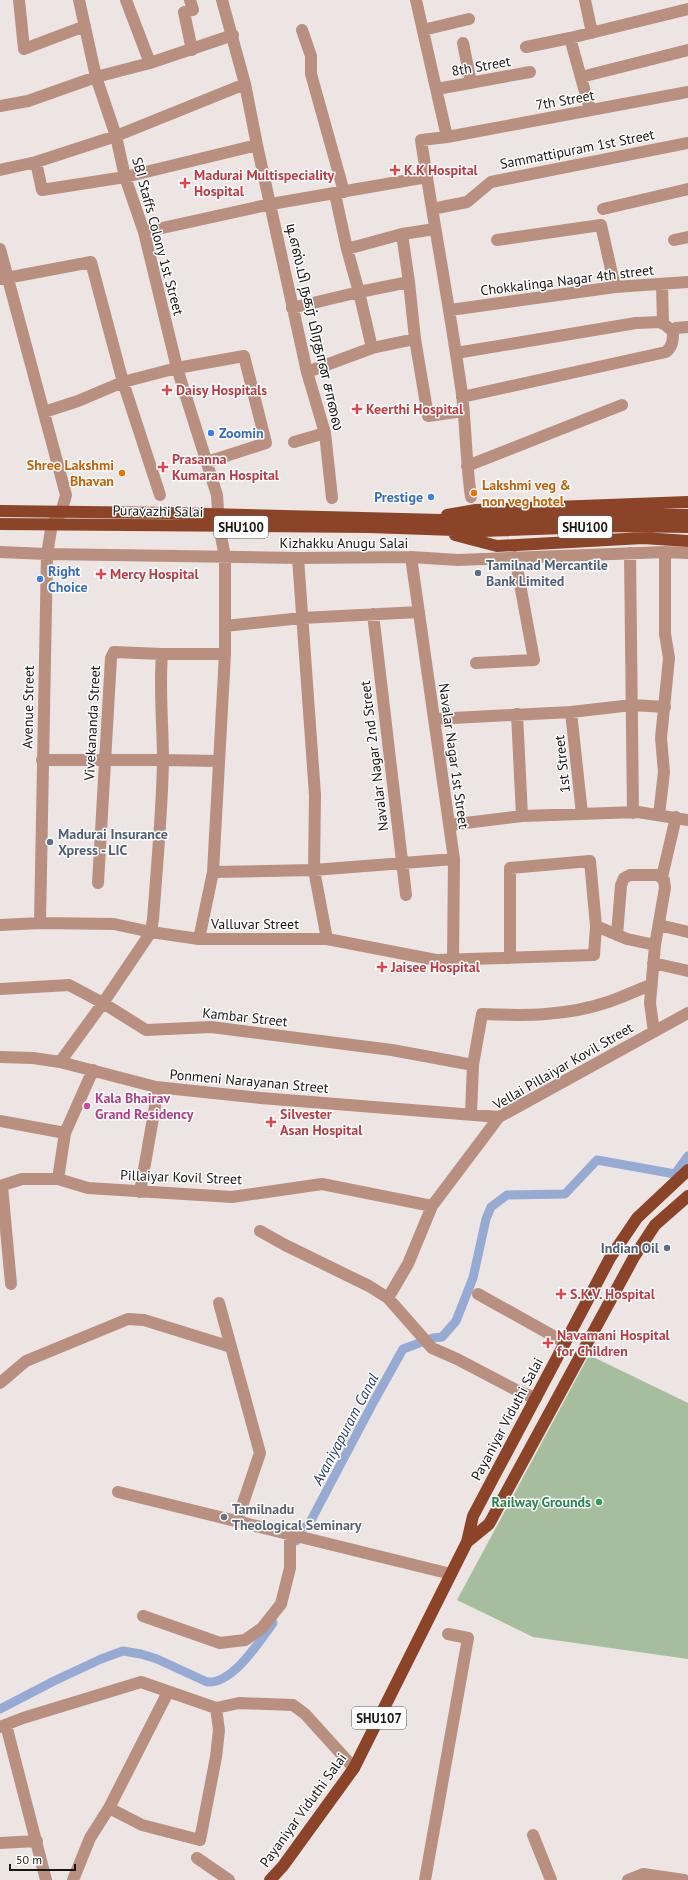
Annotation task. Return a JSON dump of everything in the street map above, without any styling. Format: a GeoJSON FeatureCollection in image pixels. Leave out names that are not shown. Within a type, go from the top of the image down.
{"type":"FeatureCollection","features":[{"type":"Feature","properties":{"kind":"main road"},"geometry":{"type":"LineString","coordinates":[[426,519],[476,510],[688,502]]}},
{"type":"Feature","properties":{"kind":"main road","name":"Puravazhi Salai"},"geometry":{"type":"LineString","coordinates":[[0,511],[426,519],[482,526]]}},
{"type":"Feature","properties":{"kind":"main road","name":"SHU100"},"geometry":{"type":"LineString","coordinates":[[482,526],[619,515],[688,515]]}},
{"type":"Feature","properties":{"kind":"main road","name":"Puravazhi Salai"},"geometry":{"type":"LineString","coordinates":[[0,524],[369,527],[433,530],[482,526]]}},
{"type":"Feature","properties":{"kind":"main road","name":"SHU100"},"geometry":{"type":"LineString","coordinates":[[482,526],[688,527]]}},
{"type":"Feature","properties":{"kind":"main road"},"geometry":{"type":"LineString","coordinates":[[433,530],[497,546],[643,538],[688,541]]}},
{"type":"Feature","properties":{"kind":"main road","name":"Payaniyar Viduthi Salai"},"geometry":{"type":"LineString","coordinates":[[270,1880],[283,1866],[354,1768],[468,1542],[472,1516],[610,1258],[637,1218],[688,1170]]}},
{"type":"Feature","properties":{"kind":"main road","name":"Payaniyar Viduthi Salai"},"geometry":{"type":"LineString","coordinates":[[468,1542],[489,1524],[642,1245],[655,1225],[688,1196]]}},
{"type":"Feature","properties":{"kind":"main road"},"geometry":{"type":"LineString","coordinates":[[627,1232],[642,1245]]}},
{"type":"Feature","properties":{"kind":"main road"},"geometry":{"type":"LineString","coordinates":[[576,1320],[595,1331]]}},
{"type":"Feature","properties":{"kind":"street"},"geometry":{"type":"LineString","coordinates":[[19,0],[24,49],[85,26]]}},
{"type":"Feature","properties":{"kind":"street","name":"SBI Staffs Colony 1st Street"},"geometry":{"type":"LineString","coordinates":[[79,0],[96,77],[116,136],[125,177],[144,232],[177,368],[217,495],[219,526],[225,557],[225,654],[213,872],[199,939]]}},
{"type":"Feature","properties":{"kind":"street"},"geometry":{"type":"LineString","coordinates":[[126,0],[150,63]]}},
{"type":"Feature","properties":{"kind":"street"},"geometry":{"type":"LineString","coordinates":[[190,0],[193,10],[184,12],[192,50]]}},
{"type":"Feature","properties":{"kind":"street","name":"டி.எஸ்.பி நகர் பிரதான சாலை"},"geometry":{"type":"LineString","coordinates":[[222,0],[233,35],[245,84],[307,372],[325,433],[332,498]]}},
{"type":"Feature","properties":{"kind":"street"},"geometry":{"type":"LineString","coordinates":[[416,0],[447,137]]}},
{"type":"Feature","properties":{"kind":"street"},"geometry":{"type":"LineString","coordinates":[[585,0],[592,33]]}},
{"type":"Feature","properties":{"kind":"street"},"geometry":{"type":"LineString","coordinates":[[526,47],[592,33],[688,9]]}},
{"type":"Feature","properties":{"kind":"street"},"geometry":{"type":"LineString","coordinates":[[423,30],[469,19]]}},
{"type":"Feature","properties":{"kind":"street"},"geometry":{"type":"LineString","coordinates":[[302,30],[311,56],[311,74],[340,193],[347,249],[372,348]]}},
{"type":"Feature","properties":{"kind":"street"},"geometry":{"type":"LineString","coordinates":[[0,106],[28,101],[96,77],[150,63],[233,35]]}},
{"type":"Feature","properties":{"kind":"street"},"geometry":{"type":"LineString","coordinates":[[570,38],[590,110]]}},
{"type":"Feature","properties":{"kind":"street"},"geometry":{"type":"LineString","coordinates":[[463,43],[471,83]]}},
{"type":"Feature","properties":{"kind":"street"},"geometry":{"type":"LineString","coordinates":[[581,77],[688,50]]}},
{"type":"Feature","properties":{"kind":"street","name":"8th Street"},"geometry":{"type":"LineString","coordinates":[[437,89],[530,72]]}},
{"type":"Feature","properties":{"kind":"street"},"geometry":{"type":"LineString","coordinates":[[0,170],[36,162],[116,136],[245,84]]}},
{"type":"Feature","properties":{"kind":"street","name":"7th Street"},"geometry":{"type":"LineString","coordinates":[[427,177],[421,140],[447,137],[688,92]]}},
{"type":"Feature","properties":{"kind":"street","name":"Sammattipuram 1st Street"},"geometry":{"type":"LineString","coordinates":[[432,209],[467,202],[491,182],[688,143]]}},
{"type":"Feature","properties":{"kind":"street"},"geometry":{"type":"LineString","coordinates":[[36,162],[42,190],[125,177],[257,145]]}},
{"type":"Feature","properties":{"kind":"street"},"geometry":{"type":"LineString","coordinates":[[144,232],[271,204],[427,177],[456,353],[462,397],[467,466],[471,497]]}},
{"type":"Feature","properties":{"kind":"street"},"geometry":{"type":"LineString","coordinates":[[603,209],[688,190]]}},
{"type":"Feature","properties":{"kind":"street"},"geometry":{"type":"LineString","coordinates":[[496,240],[601,225],[615,287]]}},
{"type":"Feature","properties":{"kind":"street"},"geometry":{"type":"LineString","coordinates":[[347,249],[402,234],[435,229]]}},
{"type":"Feature","properties":{"kind":"street"},"geometry":{"type":"LineString","coordinates":[[402,234],[428,416],[463,410]]}},
{"type":"Feature","properties":{"kind":"street"},"geometry":{"type":"LineString","coordinates":[[674,240],[688,237]]}},
{"type":"Feature","properties":{"kind":"street"},"geometry":{"type":"LineString","coordinates":[[0,249],[3,278],[44,412],[78,401],[123,382],[177,368],[244,356],[266,443],[207,462]]}},
{"type":"Feature","properties":{"kind":"street"},"geometry":{"type":"LineString","coordinates":[[3,278],[91,262],[123,382],[160,495]]}},
{"type":"Feature","properties":{"kind":"street"},"geometry":{"type":"LineString","coordinates":[[292,308],[409,282]]}},
{"type":"Feature","properties":{"kind":"street","name":"Chokkalinga Nagar 4th street"},"geometry":{"type":"LineString","coordinates":[[450,310],[615,287],[688,282]]}},
{"type":"Feature","properties":{"kind":"street"},"geometry":{"type":"LineString","coordinates":[[462,397],[666,352],[670,349],[673,343],[668,327],[662,284]]}},
{"type":"Feature","properties":{"kind":"street"},"geometry":{"type":"LineString","coordinates":[[456,353],[636,323],[661,322],[668,327],[688,327]]}},
{"type":"Feature","properties":{"kind":"street"},"geometry":{"type":"LineString","coordinates":[[307,372],[372,348],[416,339]]}},
{"type":"Feature","properties":{"kind":"street"},"geometry":{"type":"LineString","coordinates":[[467,466],[622,405]]}},
{"type":"Feature","properties":{"kind":"street","name":"Avenue Street"},"geometry":{"type":"LineString","coordinates":[[40,923],[47,554],[52,524],[61,512],[66,495],[44,412]]}},
{"type":"Feature","properties":{"kind":"street"},"geometry":{"type":"LineString","coordinates":[[294,442],[325,433]]}},
{"type":"Feature","properties":{"kind":"street","name":"Kizhakku Anugu Salai"},"geometry":{"type":"LineString","coordinates":[[0,552],[298,558],[411,557],[458,560],[630,553],[688,553]]}},
{"type":"Feature","properties":{"kind":"street"},"geometry":{"type":"LineString","coordinates":[[659,815],[664,772],[661,738],[669,658],[665,634],[665,552]]}},
{"type":"Feature","properties":{"kind":"street"},"geometry":{"type":"LineString","coordinates":[[630,553],[633,813]]}},
{"type":"Feature","properties":{"kind":"street","name":"Navalar Nagar 1st Street"},"geometry":{"type":"LineString","coordinates":[[411,557],[454,859],[453,960]]}},
{"type":"Feature","properties":{"kind":"street"},"geometry":{"type":"LineString","coordinates":[[476,663],[534,660],[515,557]]}},
{"type":"Feature","properties":{"kind":"street"},"geometry":{"type":"LineString","coordinates":[[298,558],[315,794],[314,870],[327,939]]}},
{"type":"Feature","properties":{"kind":"street"},"geometry":{"type":"LineString","coordinates":[[225,626],[302,618],[419,612]]}},
{"type":"Feature","properties":{"kind":"street","name":"Navalar Nagar 2nd Street"},"geometry":{"type":"LineString","coordinates":[[373,614],[406,895]]}},
{"type":"Feature","properties":{"kind":"street","name":"Vivekananda Street"},"geometry":{"type":"LineString","coordinates":[[98,884],[110,658],[114,652],[225,654]]}},
{"type":"Feature","properties":{"kind":"street"},"geometry":{"type":"LineString","coordinates":[[60,1062],[103,1003],[150,932],[153,919],[163,760],[162,654]]}},
{"type":"Feature","properties":{"kind":"street"},"geometry":{"type":"LineString","coordinates":[[434,719],[571,712],[632,705],[665,707]]}},
{"type":"Feature","properties":{"kind":"street","name":"1st Street"},"geometry":{"type":"LineString","coordinates":[[571,712],[582,814]]}},
{"type":"Feature","properties":{"kind":"street"},"geometry":{"type":"LineString","coordinates":[[516,714],[522,816]]}},
{"type":"Feature","properties":{"kind":"street"},"geometry":{"type":"LineString","coordinates":[[42,760],[218,761]]}},
{"type":"Feature","properties":{"kind":"street"},"geometry":{"type":"LineString","coordinates":[[449,825],[522,816],[582,814],[633,813],[676,817],[688,820]]}},
{"type":"Feature","properties":{"kind":"street"},"geometry":{"type":"LineString","coordinates":[[654,1032],[650,1003],[653,963],[665,888],[662,877],[676,817]]}},
{"type":"Feature","properties":{"kind":"street"},"geometry":{"type":"LineString","coordinates":[[213,872],[314,870],[454,859]]}},
{"type":"Feature","properties":{"kind":"street"},"geometry":{"type":"LineString","coordinates":[[510,958],[510,868],[590,861],[596,926],[628,939],[655,944]]}},
{"type":"Feature","properties":{"kind":"street"},"geometry":{"type":"LineString","coordinates":[[617,935],[621,885],[624,878],[630,875],[658,875],[662,877]]}},
{"type":"Feature","properties":{"kind":"street","name":"Valluvar Street"},"geometry":{"type":"LineString","coordinates":[[0,925],[40,923],[114,924],[150,932],[199,939],[327,939],[436,960],[594,955],[596,926]]}},
{"type":"Feature","properties":{"kind":"street"},"geometry":{"type":"LineString","coordinates":[[659,925],[688,932]]}},
{"type":"Feature","properties":{"kind":"street"},"geometry":{"type":"LineString","coordinates":[[653,963],[688,971]]}},
{"type":"Feature","properties":{"kind":"street","name":"Kambar Street"},"geometry":{"type":"LineString","coordinates":[[0,989],[69,985],[103,1003],[146,1030],[211,1027],[392,1050],[473,1065]]}},
{"type":"Feature","properties":{"kind":"street"},"geometry":{"type":"LineString","coordinates":[[471,1114],[473,1065],[482,1014],[526,1016],[564,1013],[607,1002],[651,985]]}},
{"type":"Feature","properties":{"kind":"street","name":"Vellai Pillaiyar Kovil Street"},"geometry":{"type":"LineString","coordinates":[[388,1298],[408,1264],[432,1206],[499,1117],[688,1013]]}},
{"type":"Feature","properties":{"kind":"street","name":"Ponmeni Narayanan Street"},"geometry":{"type":"LineString","coordinates":[[0,1057],[33,1058],[60,1062],[156,1087],[261,1098],[499,1117]]}},
{"type":"Feature","properties":{"kind":"street"},"geometry":{"type":"LineString","coordinates":[[58,1179],[65,1133],[93,1070]]}},
{"type":"Feature","properties":{"kind":"street"},"geometry":{"type":"LineString","coordinates":[[140,1192],[155,1107],[156,1087]]}},
{"type":"Feature","properties":{"kind":"street"},"geometry":{"type":"LineString","coordinates":[[0,1121],[65,1133]]}},
{"type":"Feature","properties":{"kind":"street","name":"Pillaiyar Kovil Street"},"geometry":{"type":"LineString","coordinates":[[1,1186],[22,1179],[58,1179],[88,1188],[232,1197],[322,1184],[432,1206]]}},
{"type":"Feature","properties":{"kind":"street"},"geometry":{"type":"LineString","coordinates":[[1,1186],[11,1284]]}},
{"type":"Feature","properties":{"kind":"street"},"geometry":{"type":"LineString","coordinates":[[260,1231],[285,1245],[369,1286],[388,1298],[432,1348],[457,1358],[522,1393],[536,1398]]}},
{"type":"Feature","properties":{"kind":"street"},"geometry":{"type":"LineString","coordinates":[[478,1294],[564,1342]]}},
{"type":"Feature","properties":{"kind":"street"},"geometry":{"type":"LineString","coordinates":[[219,1303],[260,1453],[237,1521]]}},
{"type":"Feature","properties":{"kind":"street"},"geometry":{"type":"LineString","coordinates":[[0,1383],[26,1361],[128,1320],[144,1320],[231,1347]]}},
{"type":"Feature","properties":{"kind":"street"},"geometry":{"type":"LineString","coordinates":[[118,1492],[451,1574]]}},
{"type":"Feature","properties":{"kind":"street"},"geometry":{"type":"LineString","coordinates":[[143,1616],[220,1643],[245,1640],[262,1628],[281,1604],[290,1568],[290,1534]]}},
{"type":"Feature","properties":{"kind":"street"},"geometry":{"type":"LineString","coordinates":[[425,1880],[468,1638],[448,1634]]}},
{"type":"Feature","properties":{"kind":"street"},"geometry":{"type":"LineString","coordinates":[[46,1880],[37,1841],[3,1726],[23,1718],[141,1682],[216,1708],[239,1703],[293,1705],[305,1714],[354,1768]]}},
{"type":"Feature","properties":{"kind":"street"},"geometry":{"type":"LineString","coordinates":[[73,1880],[90,1838],[109,1808],[168,1692]]}},
{"type":"Feature","properties":{"kind":"street"},"geometry":{"type":"LineString","coordinates":[[109,1808],[142,1825],[200,1840],[216,1757],[219,1730],[216,1708]]}},
{"type":"Feature","properties":{"kind":"street"},"geometry":{"type":"LineString","coordinates":[[533,1835],[551,1880]]}},
{"type":"Feature","properties":{"kind":"street"},"geometry":{"type":"LineString","coordinates":[[0,1843],[37,1841]]}},
{"type":"Feature","properties":{"kind":"street"},"geometry":{"type":"LineString","coordinates":[[197,1858],[229,1880]]}},
{"type":"Feature","properties":{"kind":"street"},"geometry":{"type":"LineString","coordinates":[[628,1880],[643,1874],[684,1880]]}},
{"type":"Feature","properties":{"kind":"green space","name":"Railway Grounds"},"geometry":{"type":"Polygon","coordinates":[[[589,1355],[688,1403],[688,1659],[533,1637],[457,1600],[589,1355]]]}},
{"type":"Feature","properties":{"kind":"waterway","name":"Avaniyapuram Canal"},"geometry":{"type":"LineString","coordinates":[[296,1541],[300,1529],[308,1526],[403,1349],[433,1338],[442,1337],[456,1321],[473,1278],[486,1219],[491,1207],[507,1195],[565,1194],[597,1160],[675,1174],[688,1156]]}},
{"type":"Feature","properties":{"kind":"waterway","name":"Avaniyapuram Canal"},"geometry":{"type":"LineString","coordinates":[[0,1709],[54,1681],[101,1659],[123,1651],[141,1654],[157,1659],[207,1682],[217,1681],[236,1669],[253,1651],[273,1623]]}},
{"type":"Feature","properties":{"kind":"place","name":"K.K Hospital"},"geometry":{"type":"Point","coordinates":[395,170]}},
{"type":"Feature","properties":{"kind":"place","name":"Madurai Multispeciality Hospital"},"geometry":{"type":"Point","coordinates":[185,183]}},
{"type":"Feature","properties":{"kind":"place","name":"Daisy Hospitals"},"geometry":{"type":"Point","coordinates":[167,390]}},
{"type":"Feature","properties":{"kind":"place","name":"Keerthi Hospital"},"geometry":{"type":"Point","coordinates":[357,409]}},
{"type":"Feature","properties":{"kind":"place","name":"Zoomin"},"geometry":{"type":"Point","coordinates":[211,433]}},
{"type":"Feature","properties":{"kind":"place","name":"Prasanna Kumaran Hospital"},"geometry":{"type":"Point","coordinates":[163,467]}},
{"type":"Feature","properties":{"kind":"place","name":"Shree Lakshmi Bhavan"},"geometry":{"type":"Point","coordinates":[122,473]}},
{"type":"Feature","properties":{"kind":"place","name":"Lakshmi veg & non veg hotel"},"geometry":{"type":"Point","coordinates":[474,493]}},
{"type":"Feature","properties":{"kind":"place","name":"Prestige"},"geometry":{"type":"Point","coordinates":[431,497]}},
{"type":"Feature","properties":{"kind":"place","name":"Tamilnad Mercantile Bank Limited"},"geometry":{"type":"Point","coordinates":[478,573]}},
{"type":"Feature","properties":{"kind":"place","name":"Mercy Hospital"},"geometry":{"type":"Point","coordinates":[101,574]}},
{"type":"Feature","properties":{"kind":"place","name":"Right Choice"},"geometry":{"type":"Point","coordinates":[40,579]}},
{"type":"Feature","properties":{"kind":"place","name":"Madurai Insurance Xpress - LIC"},"geometry":{"type":"Point","coordinates":[50,842]}},
{"type":"Feature","properties":{"kind":"place","name":"Jaisee Hospital"},"geometry":{"type":"Point","coordinates":[382,967]}},
{"type":"Feature","properties":{"kind":"place","name":"Kala Bhairav Grand Residency"},"geometry":{"type":"Point","coordinates":[87,1106]}},
{"type":"Feature","properties":{"kind":"place","name":"Silvester Asan Hospital"},"geometry":{"type":"Point","coordinates":[271,1122]}},
{"type":"Feature","properties":{"kind":"place","name":"Indian Oil"},"geometry":{"type":"Point","coordinates":[667,1248]}},
{"type":"Feature","properties":{"kind":"place","name":"S.K.V. Hospital"},"geometry":{"type":"Point","coordinates":[561,1294]}},
{"type":"Feature","properties":{"kind":"place","name":"Navamani Hospital for Children"},"geometry":{"type":"Point","coordinates":[548,1343]}},
{"type":"Feature","properties":{"kind":"place","name":"Railway Grounds"},"geometry":{"type":"Point","coordinates":[599,1502]}},
{"type":"Feature","properties":{"kind":"place","name":"Tamilnadu Theological Seminary"},"geometry":{"type":"Point","coordinates":[224,1517]}}]}
